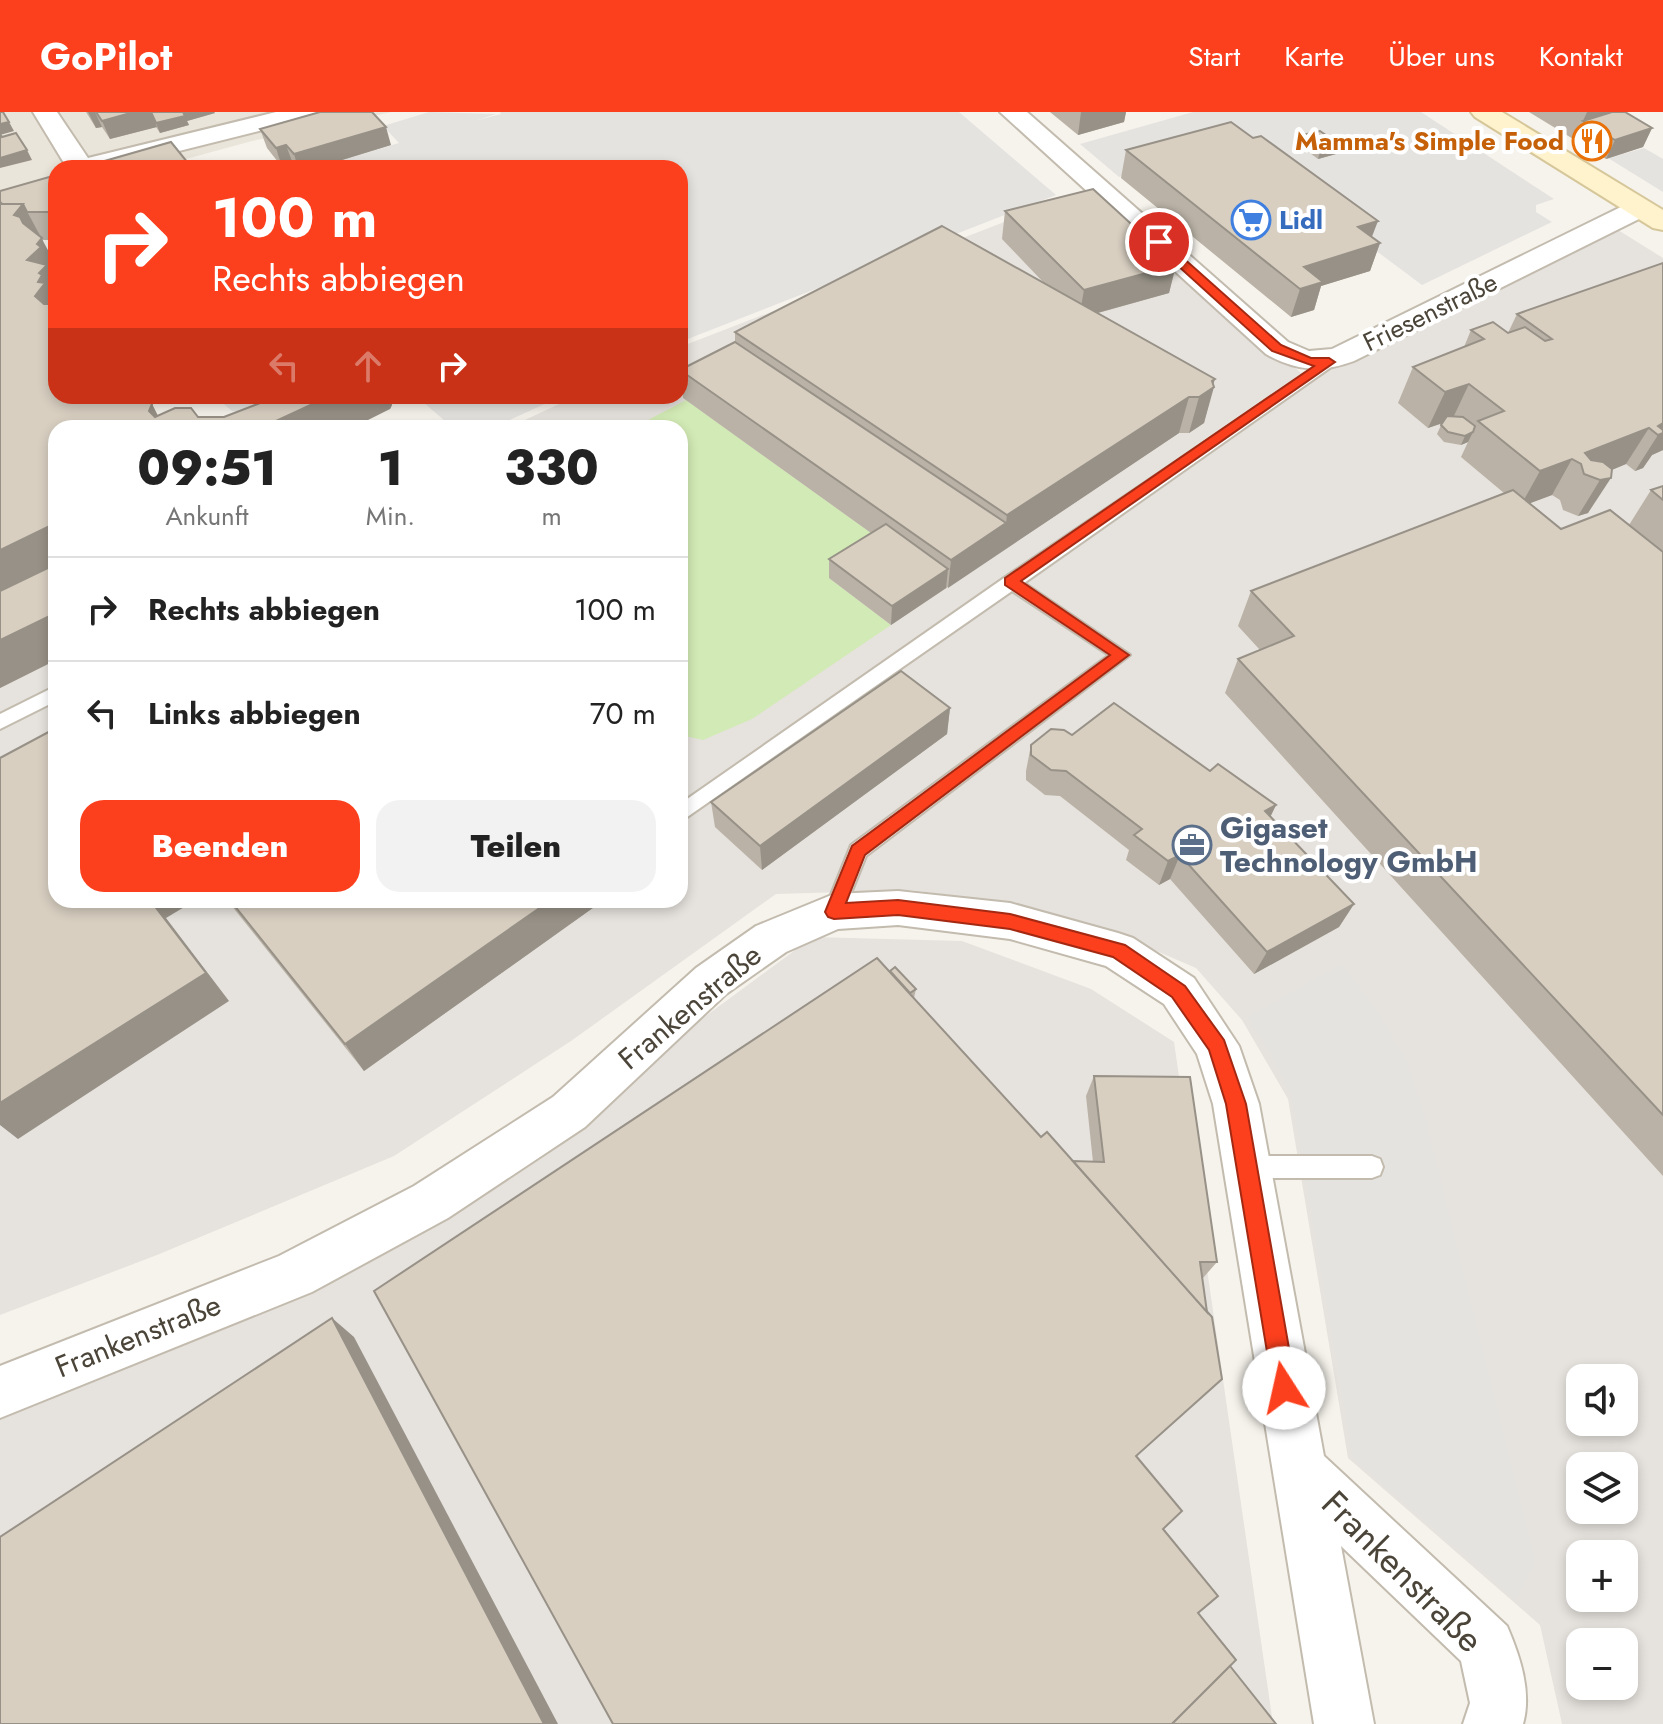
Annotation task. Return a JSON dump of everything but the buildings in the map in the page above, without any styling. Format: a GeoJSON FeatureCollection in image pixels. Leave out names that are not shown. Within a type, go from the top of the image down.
{"type":"FeatureCollection","features":[{"type":"Feature","properties":{"kind":"main road"},"geometry":{"type":"LineString","coordinates":[[1484,112],[1652,215]]}},
{"type":"Feature","properties":{"kind":"street"},"geometry":{"type":"LineString","coordinates":[[45,112],[75,160]]}},
{"type":"Feature","properties":{"kind":"street"},"geometry":{"type":"LineString","coordinates":[[112,160],[306,112]]}},
{"type":"Feature","properties":{"kind":"street","name":"Friesenstraße"},"geometry":{"type":"LineString","coordinates":[[1012,112],[1277,348],[1309,362],[1329,362],[1652,215]]}},
{"type":"Feature","properties":{"kind":"street","name":"Frankenstraße"},"geometry":{"type":"LineString","coordinates":[[0,1392],[294,1275],[431,1202],[569,1112],[711,981],[771,939],[834,912],[898,908],[1010,921],[1118,951],[1179,991],[1217,1046],[1236,1104],[1346,1722]]}},
{"type":"Feature","properties":{"kind":"street","name":"Frankenstraße"},"geometry":{"type":"LineString","coordinates":[[1301,1471],[1487,1646],[1499,1703],[1493,1724]]}},
{"type":"Feature","properties":{"kind":"lane"},"geometry":{"type":"LineString","coordinates":[[688,808],[1329,362]]}},
{"type":"Feature","properties":{"kind":"lane"},"geometry":{"type":"LineString","coordinates":[[834,912],[858,851],[1121,655],[1010,582]]}},
{"type":"Feature","properties":{"kind":"lane"},"geometry":{"type":"LineString","coordinates":[[0,722],[48,697]]}},
{"type":"Feature","properties":{"kind":"lane"},"geometry":{"type":"LineString","coordinates":[[1246,1167],[1372,1167]]}},
{"type":"Feature","properties":{"kind":"shaded area"},"geometry":{"type":"Polygon","coordinates":[[[0,112],[392,112],[252,141],[182,160],[48,160],[48,197],[0,211],[0,112]]]}},
{"type":"Feature","properties":{"kind":"shaded area"},"geometry":{"type":"Polygon","coordinates":[[[429,112],[496,114],[478,120],[501,114],[500,112],[959,112],[1056,195],[688,339],[688,160],[341,160],[399,143],[383,126],[429,112]]]}},
{"type":"Feature","properties":{"kind":"shaded area"},"geometry":{"type":"Polygon","coordinates":[[[1193,112],[1421,112],[1554,199],[1536,205],[1536,212],[1552,222],[1422,285],[1234,145],[1119,177],[1080,144],[1193,112]]]}},
{"type":"Feature","properties":{"kind":"shaded area"},"geometry":{"type":"Polygon","coordinates":[[[1644,148],[1663,159],[1663,192],[1608,158],[1644,148]]]}},
{"type":"Feature","properties":{"kind":"shaded area","name":"Gigaset Technology GmbH"},"geometry":{"type":"Polygon","coordinates":[[[1095,187],[1301,373],[1602,220],[1663,258],[1663,1724],[1562,1724],[1540,1625],[1348,1458],[1288,1099],[1242,1020],[1196,968],[1110,931],[1020,905],[911,890],[776,894],[571,1041],[394,1156],[157,1255],[0,1315],[0,625],[48,601],[48,908],[688,908],[688,420],[525,420],[559,404],[688,404],[688,344],[1095,187]]]}},
{"type":"Feature","properties":{"kind":"shaded area"},"geometry":{"type":"Polygon","coordinates":[[[224,404],[276,404],[253,412],[232,411],[224,404]]]}},
{"type":"Feature","properties":{"kind":"shaded area"},"geometry":{"type":"Polygon","coordinates":[[[425,404],[544,404],[510,420],[444,420],[425,404]]]}},
{"type":"Feature","properties":{"kind":"shaded area"},"geometry":{"type":"Polygon","coordinates":[[[813,937],[962,941],[1091,989],[1174,1042],[1273,1724],[0,1724],[0,1397],[420,1220],[604,1091],[813,937]]]}},
{"type":"Feature","properties":{"kind":"shaded area"},"geometry":{"type":"Polygon","coordinates":[[[1341,964],[1377,1009],[1407,1062],[1426,1119],[1536,1562],[1516,1600],[1353,1459],[1292,1099],[1273,1058],[1247,1017],[1341,964]]]}},
{"type":"Feature","properties":{"kind":"green space"},"geometry":{"type":"Polygon","coordinates":[[[688,401],[885,543],[829,578],[891,625],[752,719],[703,740],[688,737],[688,420],[648,420],[688,401]]]}},
{"type":"Feature","properties":{"kind":"place","name":"Mamma's Simple Food"},"geometry":{"type":"Point","coordinates":[1592,141]}},
{"type":"Feature","properties":{"kind":"place","name":"Lidl"},"geometry":{"type":"Point","coordinates":[1251,220]}},
{"type":"Feature","properties":{"kind":"place","name":"Gigaset Technology GmbH"},"geometry":{"type":"Point","coordinates":[1192,845]}},
{"type":"Feature","properties":{"kind":"route"},"geometry":{"type":"LineString","coordinates":[[1159,242],[1277,348],[1309,362],[1329,362],[1010,582],[1121,655],[858,851],[834,912],[898,908],[1010,921],[1118,951],[1179,991],[1217,1046],[1236,1104],[1284,1388]]}}]}
